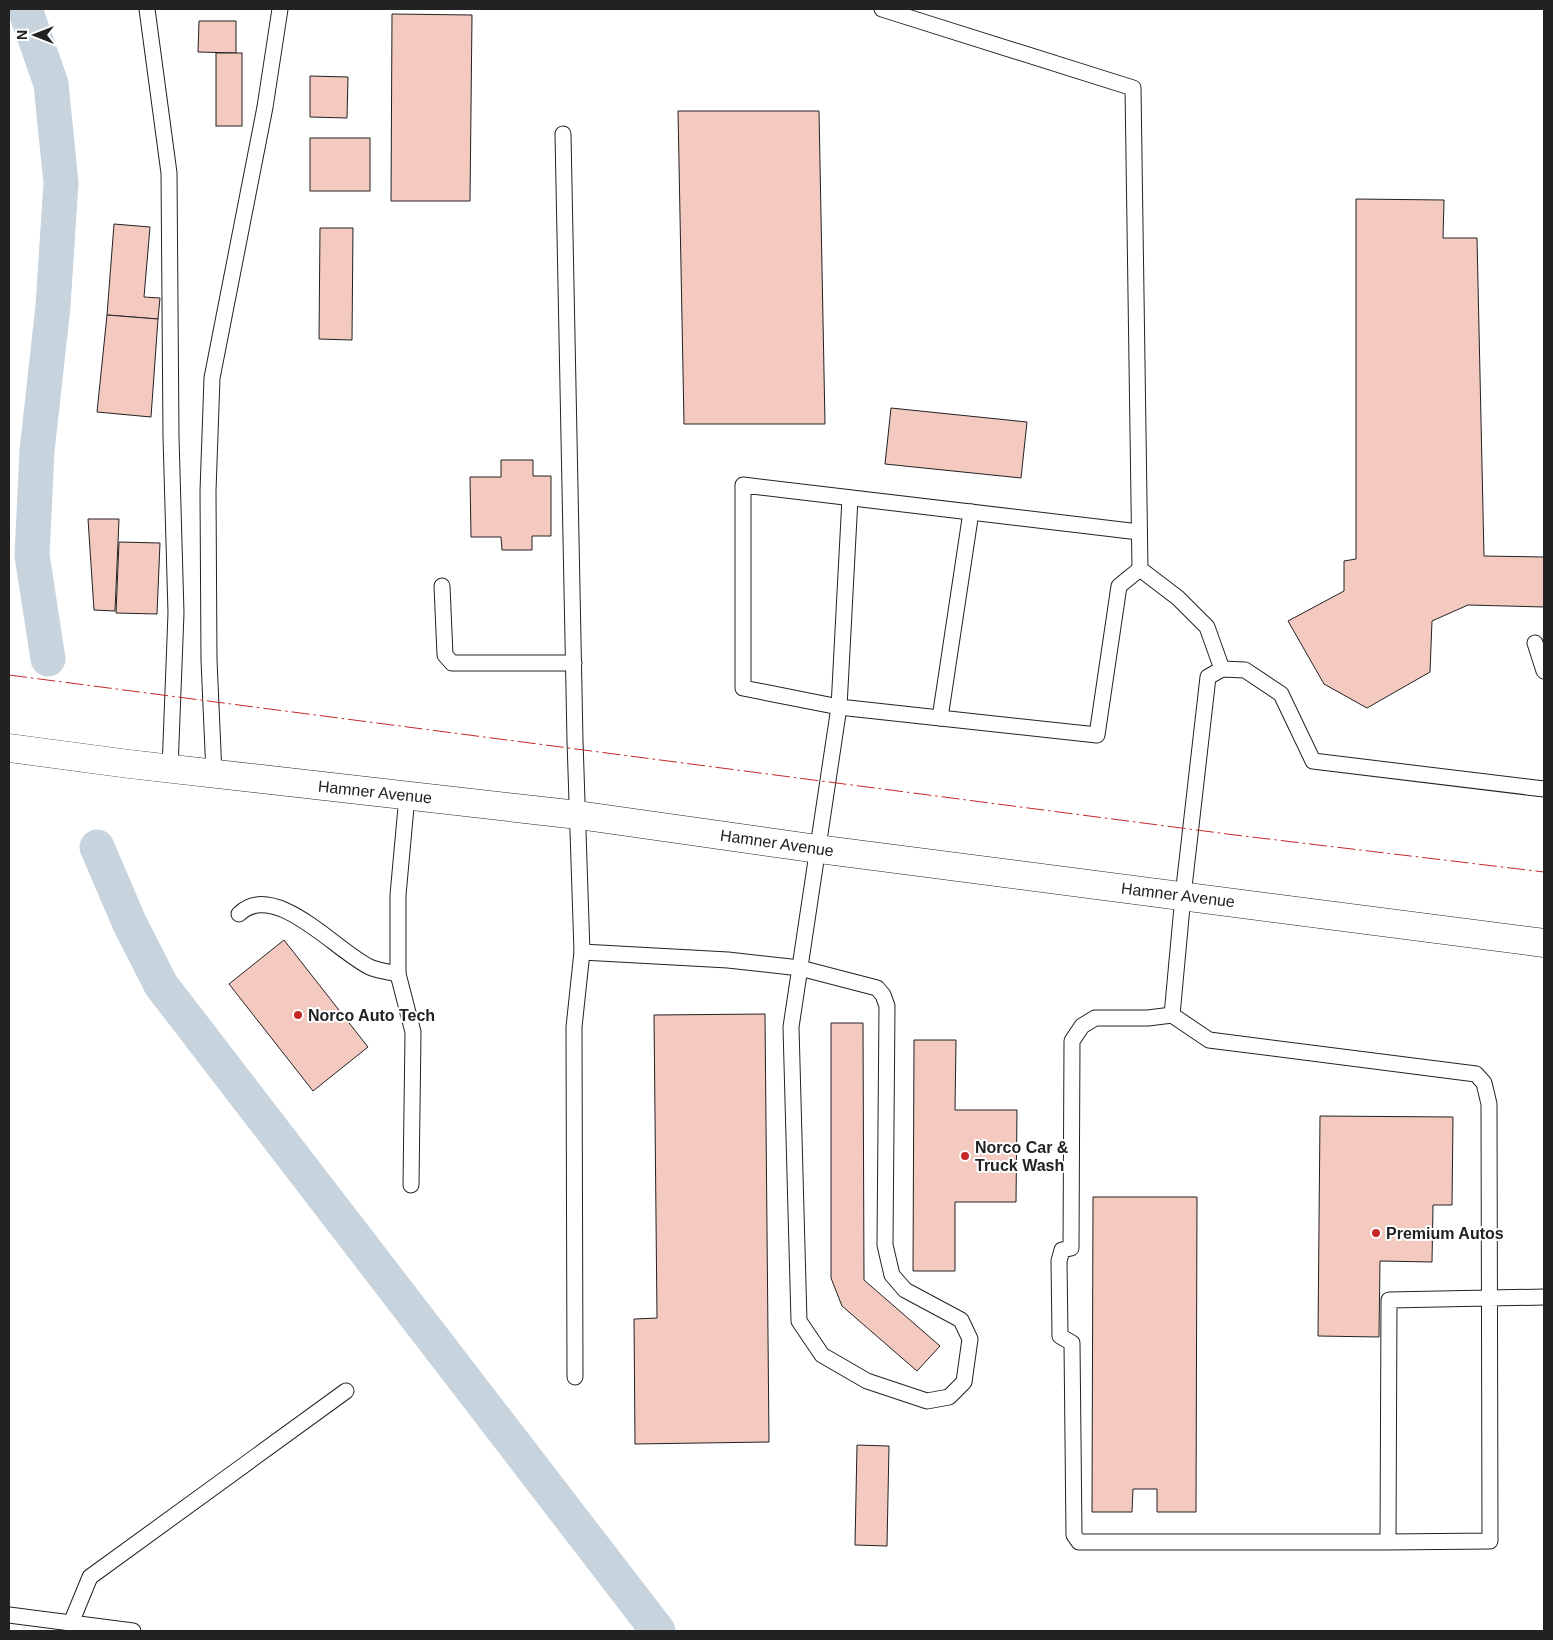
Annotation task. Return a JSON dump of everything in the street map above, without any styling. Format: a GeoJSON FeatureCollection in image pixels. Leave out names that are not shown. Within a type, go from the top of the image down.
{"type":"FeatureCollection","features":[{"type":"Feature","properties":{"kind":"main road","name":"Hamner Avenue"},"geometry":{"type":"LineString","coordinates":[[10,748],[170,769],[578,815],[818,849],[1544,944]]}},
{"type":"Feature","properties":{"kind":"lane"},"geometry":{"type":"LineString","coordinates":[[146,9],[169,172],[171,437],[176,613],[170,769]]}},
{"type":"Feature","properties":{"kind":"lane"},"geometry":{"type":"LineString","coordinates":[[214,774],[209,660],[208,491],[212,378],[265,107],[280,9]]}},
{"type":"Feature","properties":{"kind":"lane"},"geometry":{"type":"LineString","coordinates":[[882,9],[1132,88],[1140,569]]}},
{"type":"Feature","properties":{"kind":"lane"},"geometry":{"type":"LineString","coordinates":[[563,134],[582,952],[574,1027],[575,1377]]}},
{"type":"Feature","properties":{"kind":"lane"},"geometry":{"type":"LineString","coordinates":[[1139,532],[743,485],[743,688],[839,707],[1097,735],[1119,586],[1140,569]]}},
{"type":"Feature","properties":{"kind":"lane"},"geometry":{"type":"LineString","coordinates":[[582,952],[728,960],[800,968],[876,988],[883,995],[887,1006],[885,1246],[892,1275],[905,1290],[960,1320],[970,1338],[964,1382],[949,1397],[927,1401],[868,1381],[822,1356],[799,1321],[791,1027],[800,968],[818,849],[839,707],[850,498]]}},
{"type":"Feature","properties":{"kind":"lane"},"geometry":{"type":"LineString","coordinates":[[940,718],[971,512]]}},
{"type":"Feature","properties":{"kind":"lane"},"geometry":{"type":"LineString","coordinates":[[1140,569],[1178,598],[1207,627],[1222,670]]}},
{"type":"Feature","properties":{"kind":"lane"},"geometry":{"type":"LineString","coordinates":[[442,586],[444,655],[452,663],[574,663]]}},
{"type":"Feature","properties":{"kind":"lane"},"geometry":{"type":"LineString","coordinates":[[1535,643],[1544,671]]}},
{"type":"Feature","properties":{"kind":"lane"},"geometry":{"type":"LineString","coordinates":[[1172,1015],[1183,896],[1208,677],[1222,670],[1245,670],[1281,694],[1313,761],[1544,789]]}},
{"type":"Feature","properties":{"kind":"lane"},"geometry":{"type":"LineString","coordinates":[[407,796],[398,895],[398,974],[413,1032],[411,1185]]}},
{"type":"Feature","properties":{"kind":"lane"},"geometry":{"type":"LineString","coordinates":[[239,914],[244,908],[267,905],[306,920],[371,968],[398,974]]}},
{"type":"Feature","properties":{"kind":"lane"},"geometry":{"type":"LineString","coordinates":[[1172,1015],[1209,1040],[1476,1074],[1484,1083],[1489,1104],[1490,1541],[1090,1543],[1079,1542],[1074,1535],[1072,1343],[1060,1336],[1059,1261],[1062,1250],[1071,1248],[1072,1041],[1082,1026],[1095,1018],[1148,1018],[1172,1015]]}},
{"type":"Feature","properties":{"kind":"lane"},"geometry":{"type":"LineString","coordinates":[[1388,1542],[1389,1300],[1544,1298]]}},
{"type":"Feature","properties":{"kind":"lane"},"geometry":{"type":"LineString","coordinates":[[71,1623],[90,1577],[346,1391]]}},
{"type":"Feature","properties":{"kind":"lane"},"geometry":{"type":"LineString","coordinates":[[14,1631],[12,1616],[133,1631]]}},
{"type":"Feature","properties":{"kind":"building"},"geometry":{"type":"Polygon","coordinates":[[[392,14],[472,15],[470,201],[391,201],[392,14]]]}},
{"type":"Feature","properties":{"kind":"building"},"geometry":{"type":"Polygon","coordinates":[[[199,21],[236,21],[236,53],[198,52],[199,21]]]}},
{"type":"Feature","properties":{"kind":"building"},"geometry":{"type":"Polygon","coordinates":[[[216,53],[242,53],[242,126],[216,126],[216,53]]]}},
{"type":"Feature","properties":{"kind":"building"},"geometry":{"type":"Polygon","coordinates":[[[310,76],[348,77],[347,118],[310,117],[310,76]]]}},
{"type":"Feature","properties":{"kind":"building"},"geometry":{"type":"Polygon","coordinates":[[[678,111],[819,111],[825,424],[684,424],[678,111]]]}},
{"type":"Feature","properties":{"kind":"building"},"geometry":{"type":"Polygon","coordinates":[[[310,138],[370,138],[370,191],[310,191],[310,138]]]}},
{"type":"Feature","properties":{"kind":"building"},"geometry":{"type":"Polygon","coordinates":[[[1356,199],[1444,200],[1443,238],[1477,238],[1484,556],[1544,557],[1544,607],[1468,605],[1432,621],[1430,672],[1367,708],[1324,684],[1288,621],[1344,591],[1344,561],[1356,559],[1356,199]]]}},
{"type":"Feature","properties":{"kind":"building"},"geometry":{"type":"Polygon","coordinates":[[[114,224],[150,227],[144,297],[160,298],[158,319],[107,315],[114,224]]]}},
{"type":"Feature","properties":{"kind":"building"},"geometry":{"type":"Polygon","coordinates":[[[320,228],[353,228],[352,340],[319,339],[320,228]]]}},
{"type":"Feature","properties":{"kind":"building"},"geometry":{"type":"Polygon","coordinates":[[[107,315],[158,319],[151,417],[97,412],[107,315]]]}},
{"type":"Feature","properties":{"kind":"building"},"geometry":{"type":"Polygon","coordinates":[[[891,408],[1027,422],[1021,478],[885,464],[891,408]]]}},
{"type":"Feature","properties":{"kind":"building"},"geometry":{"type":"Polygon","coordinates":[[[501,460],[533,460],[533,476],[551,476],[551,536],[532,536],[532,550],[502,550],[501,537],[471,537],[470,477],[501,477],[501,460]]]}},
{"type":"Feature","properties":{"kind":"building"},"geometry":{"type":"Polygon","coordinates":[[[88,519],[119,519],[115,611],[94,610],[88,519]]]}},
{"type":"Feature","properties":{"kind":"building"},"geometry":{"type":"Polygon","coordinates":[[[119,542],[160,543],[157,614],[116,613],[119,542]]]}},
{"type":"Feature","properties":{"kind":"building","name":"Norco Auto Tech"},"geometry":{"type":"Polygon","coordinates":[[[284,940],[368,1047],[313,1091],[229,984],[284,940]]]}},
{"type":"Feature","properties":{"kind":"building"},"geometry":{"type":"Polygon","coordinates":[[[765,1014],[769,1442],[635,1444],[634,1319],[657,1318],[654,1015],[765,1014]]]}},
{"type":"Feature","properties":{"kind":"building"},"geometry":{"type":"Polygon","coordinates":[[[831,1023],[863,1023],[864,1280],[940,1346],[917,1371],[842,1306],[831,1278],[831,1023]]]}},
{"type":"Feature","properties":{"kind":"building","name":"Norco Car & Truck Wash"},"geometry":{"type":"Polygon","coordinates":[[[914,1040],[956,1040],[955,1110],[1017,1110],[1016,1202],[955,1202],[955,1271],[913,1271],[914,1040]]]}},
{"type":"Feature","properties":{"kind":"building","name":"Premium Autos"},"geometry":{"type":"Polygon","coordinates":[[[1320,1116],[1453,1117],[1452,1205],[1433,1205],[1432,1262],[1380,1261],[1379,1337],[1318,1336],[1320,1116]]]}},
{"type":"Feature","properties":{"kind":"building"},"geometry":{"type":"Polygon","coordinates":[[[1093,1197],[1197,1197],[1196,1512],[1157,1512],[1157,1489],[1133,1489],[1132,1512],[1092,1512],[1093,1197]]]}},
{"type":"Feature","properties":{"kind":"building"},"geometry":{"type":"Polygon","coordinates":[[[857,1445],[889,1446],[887,1546],[855,1545],[857,1445]]]}},
{"type":"Feature","properties":{"kind":"waterway"},"geometry":{"type":"LineString","coordinates":[[25,9],[51,84],[61,183],[53,306],[37,451],[32,555],[48,659]]}},
{"type":"Feature","properties":{"kind":"waterway"},"geometry":{"type":"LineString","coordinates":[[97,847],[129,922],[161,985],[658,1631]]}},
{"type":"Feature","properties":{"kind":"power"},"geometry":{"type":"LineString","coordinates":[[9,675],[1235,835],[1544,872]]}},
{"type":"Feature","properties":{"kind":"place","name":"Norco Auto Tech"},"geometry":{"type":"Point","coordinates":[298,1015]}},
{"type":"Feature","properties":{"kind":"place","name":"Norco Car & Truck Wash"},"geometry":{"type":"Point","coordinates":[965,1156]}},
{"type":"Feature","properties":{"kind":"place","name":"Premium Autos"},"geometry":{"type":"Point","coordinates":[1376,1233]}}]}
